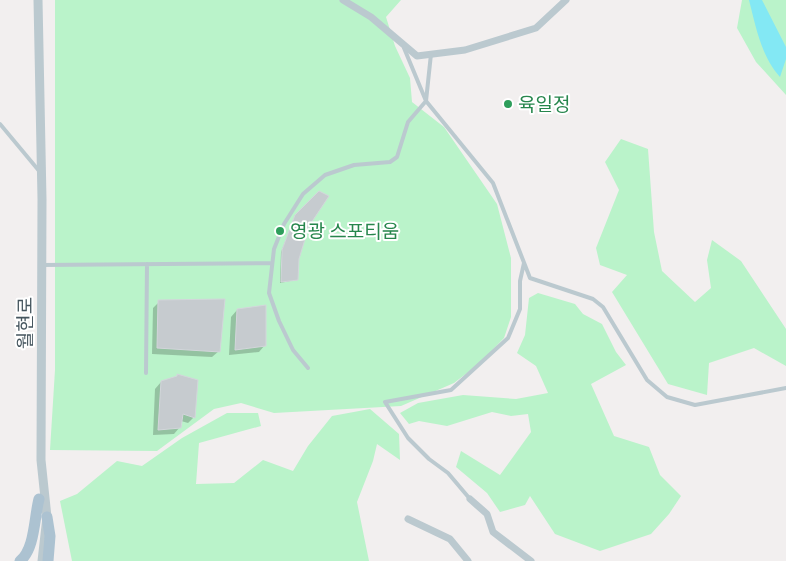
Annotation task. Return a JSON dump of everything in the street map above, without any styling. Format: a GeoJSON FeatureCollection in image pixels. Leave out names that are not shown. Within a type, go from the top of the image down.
{"type":"FeatureCollection","features":[{"type":"Feature","properties":{"kind":"main road"},"geometry":{"type":"LineString","coordinates":[[20,561],[32,545],[32,531],[39,499]]}},
{"type":"Feature","properties":{"kind":"main road"},"geometry":{"type":"LineString","coordinates":[[47,518],[50,536],[48,561]]}},
{"type":"Feature","properties":{"kind":"street","name":"월현로"},"geometry":{"type":"LineString","coordinates":[[38,0],[42,174],[42,473]]}},
{"type":"Feature","properties":{"kind":"street"},"geometry":{"type":"LineString","coordinates":[[343,0],[371,17],[417,56],[465,50],[536,28],[566,0]]}},
{"type":"Feature","properties":{"kind":"street"},"geometry":{"type":"LineString","coordinates":[[35,561],[42,473]]}},
{"type":"Feature","properties":{"kind":"street"},"geometry":{"type":"LineString","coordinates":[[42,473],[47,518],[42,561]]}},
{"type":"Feature","properties":{"kind":"street"},"geometry":{"type":"LineString","coordinates":[[470,499],[488,514],[493,532],[532,561]]}},
{"type":"Feature","properties":{"kind":"street"},"geometry":{"type":"LineString","coordinates":[[408,519],[450,539],[468,561]]}},
{"type":"Feature","properties":{"kind":"lane"},"geometry":{"type":"LineString","coordinates":[[403,44],[426,101],[493,183],[530,278],[593,299],[603,307],[647,380],[666,397],[695,405],[786,388]]}},
{"type":"Feature","properties":{"kind":"lane"},"geometry":{"type":"LineString","coordinates":[[308,368],[293,350],[278,321],[269,293],[271,263],[285,220],[303,194],[325,175],[354,165],[390,162],[398,157],[408,122],[426,101],[431,54]]}},
{"type":"Feature","properties":{"kind":"lane"},"geometry":{"type":"LineString","coordinates":[[0,124],[42,174]]}},
{"type":"Feature","properties":{"kind":"lane"},"geometry":{"type":"LineString","coordinates":[[470,499],[448,473],[429,460],[408,438],[386,402],[452,390],[508,338],[520,309],[520,281],[524,262]]}},
{"type":"Feature","properties":{"kind":"lane"},"geometry":{"type":"LineString","coordinates":[[42,265],[271,263]]}},
{"type":"Feature","properties":{"kind":"lane"},"geometry":{"type":"LineString","coordinates":[[146,373],[147,264]]}},
{"type":"Feature","properties":{"kind":"green space","name":"영광 스포티움"},"geometry":{"type":"Polygon","coordinates":[[[55,0],[401,0],[386,17],[395,46],[410,78],[412,102],[444,127],[497,204],[511,258],[511,317],[504,338],[480,363],[454,383],[401,406],[274,413],[241,403],[214,409],[157,451],[50,450],[55,370],[55,0]]]}},
{"type":"Feature","properties":{"kind":"green space"},"geometry":{"type":"Polygon","coordinates":[[[742,0],[786,0],[786,95],[756,62],[737,28],[742,0]]]}},
{"type":"Feature","properties":{"kind":"green space"},"geometry":{"type":"Polygon","coordinates":[[[621,139],[648,149],[654,232],[662,271],[695,302],[711,288],[707,260],[712,240],[741,261],[786,329],[786,366],[754,348],[709,363],[707,395],[668,384],[612,292],[627,275],[600,265],[596,248],[619,190],[605,162],[621,139]]]}},
{"type":"Feature","properties":{"kind":"green space"},"geometry":{"type":"Polygon","coordinates":[[[538,293],[575,304],[583,314],[602,324],[616,352],[626,365],[591,384],[614,436],[649,447],[660,475],[681,496],[669,514],[651,534],[600,551],[555,534],[530,496],[525,505],[500,512],[487,493],[456,467],[461,451],[500,475],[531,432],[528,414],[511,416],[492,412],[447,426],[419,421],[409,424],[400,413],[418,403],[463,395],[516,399],[548,393],[536,366],[517,353],[525,335],[529,298],[538,293]]]}},
{"type":"Feature","properties":{"kind":"green space"},"geometry":{"type":"Polygon","coordinates":[[[370,409],[399,434],[400,460],[377,444],[373,461],[357,502],[369,561],[72,561],[60,501],[77,494],[117,461],[142,466],[182,438],[227,413],[258,413],[261,426],[199,443],[196,484],[234,483],[263,460],[293,471],[308,446],[332,416],[370,409]]]}},
{"type":"Feature","properties":{"kind":"water"},"geometry":{"type":"Polygon","coordinates":[[[749,0],[762,0],[786,47],[786,59],[780,77],[764,51],[749,0]]]}},
{"type":"Feature","properties":{"kind":"building"},"geometry":{"type":"Polygon","coordinates":[[[319,191],[329,196],[309,226],[299,259],[298,280],[281,282],[282,250],[295,215],[319,191]]]}},
{"type":"Feature","properties":{"kind":"building"},"geometry":{"type":"Polygon","coordinates":[[[225,299],[220,352],[157,348],[158,300],[225,299]]]}},
{"type":"Feature","properties":{"kind":"building"},"geometry":{"type":"Polygon","coordinates":[[[266,305],[266,346],[235,350],[237,309],[266,305]]]}},
{"type":"Feature","properties":{"kind":"building"},"geometry":{"type":"Polygon","coordinates":[[[177,374],[198,380],[195,418],[183,414],[181,428],[158,430],[161,381],[177,376],[177,374]]]}},
{"type":"Feature","properties":{"kind":"place","name":"육일정"},"geometry":{"type":"Point","coordinates":[508,104]}},
{"type":"Feature","properties":{"kind":"place","name":"영광 스포티움"},"geometry":{"type":"Point","coordinates":[280,231]}}]}
